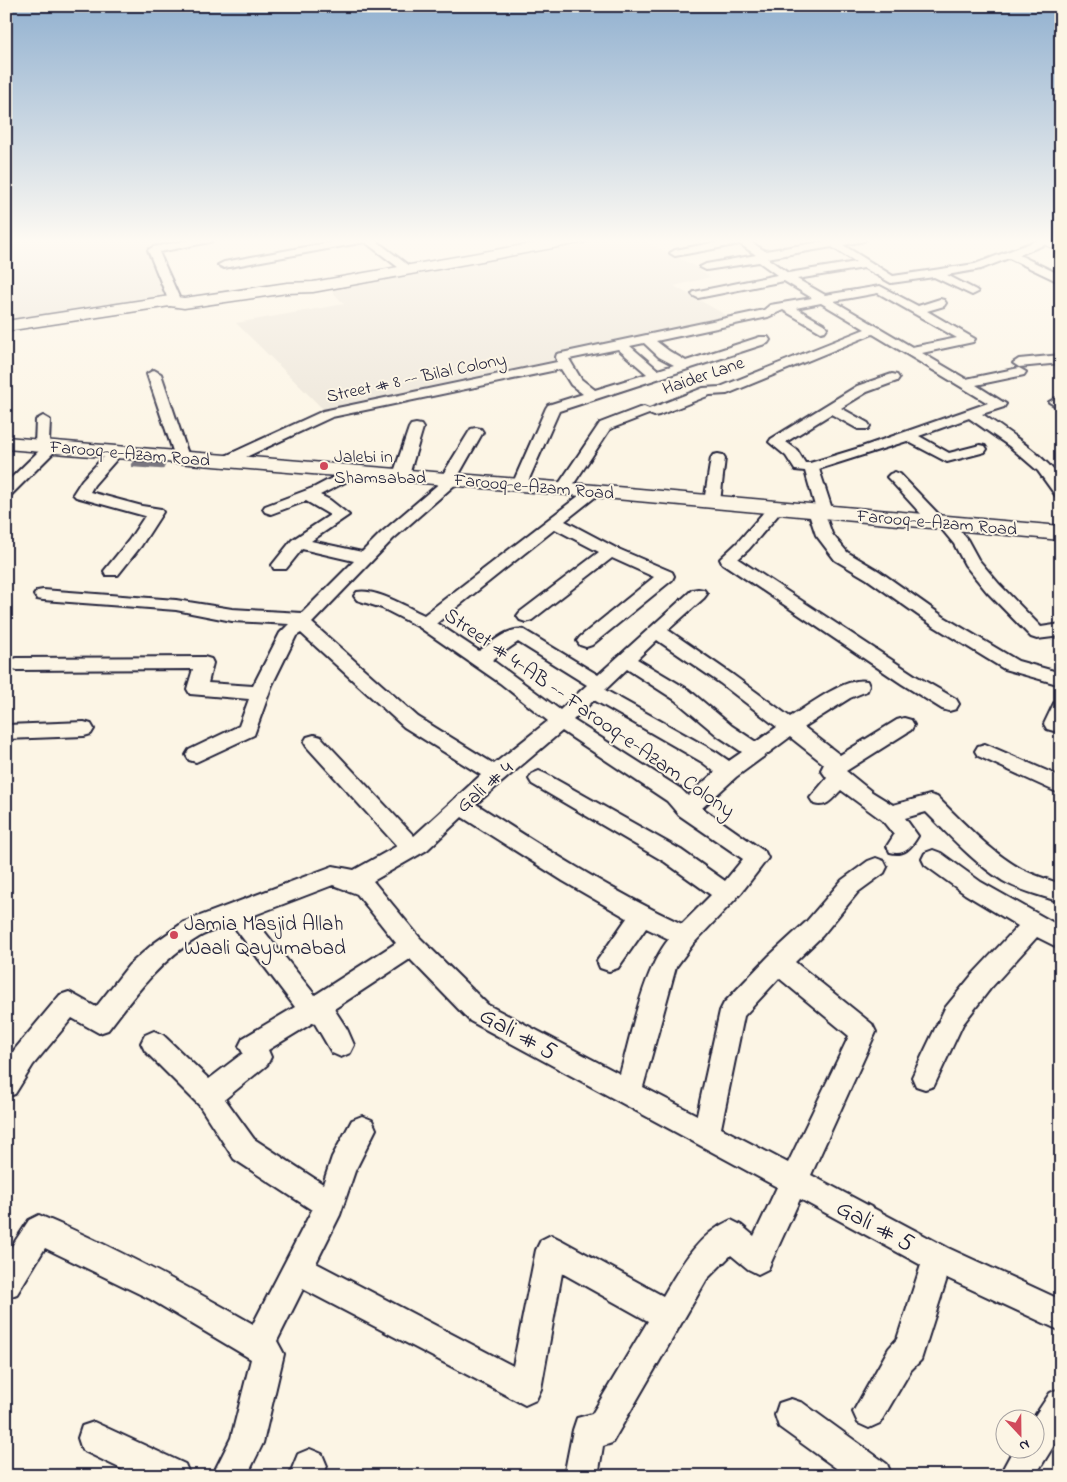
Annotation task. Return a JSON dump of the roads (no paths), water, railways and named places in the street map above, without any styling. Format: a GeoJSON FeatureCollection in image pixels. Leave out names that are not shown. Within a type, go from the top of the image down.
{"type":"FeatureCollection","features":[{"type":"Feature","properties":{"kind":"street"},"geometry":{"type":"LineString","coordinates":[[6,326],[123,308]]}},
{"type":"Feature","properties":{"kind":"street"},"geometry":{"type":"LineString","coordinates":[[592,394],[576,382],[564,364],[562,357],[751,317],[768,313],[774,308]]}},
{"type":"Feature","properties":{"kind":"street"},"geometry":{"type":"LineString","coordinates":[[789,308],[821,328]]}},
{"type":"Feature","properties":{"kind":"street"},"geometry":{"type":"LineString","coordinates":[[840,308],[999,404],[861,452],[811,467],[800,467],[792,454],[776,442],[862,389],[892,378]]}},
{"type":"Feature","properties":{"kind":"street"},"geometry":{"type":"LineString","coordinates":[[911,351],[969,339],[913,308]]}},
{"type":"Feature","properties":{"kind":"street"},"geometry":{"type":"LineString","coordinates":[[916,310],[923,308]]}},
{"type":"Feature","properties":{"kind":"street"},"geometry":{"type":"LineString","coordinates":[[751,317],[768,326]]}},
{"type":"Feature","properties":{"kind":"street","name":"Haider Lane"},"geometry":{"type":"LineString","coordinates":[[564,488],[605,426],[708,391],[722,391],[876,329]]}},
{"type":"Feature","properties":{"kind":"street"},"geometry":{"type":"LineString","coordinates":[[647,339],[664,354],[684,365]]}},
{"type":"Feature","properties":{"kind":"street"},"geometry":{"type":"LineString","coordinates":[[520,485],[553,408],[764,340]]}},
{"type":"Feature","properties":{"kind":"street"},"geometry":{"type":"LineString","coordinates":[[621,345],[655,374]]}},
{"type":"Feature","properties":{"kind":"street"},"geometry":{"type":"LineString","coordinates":[[964,383],[1061,359]]}},
{"type":"Feature","properties":{"kind":"street","name":"Street # 8 -- Bilal Colony"},"geometry":{"type":"LineString","coordinates":[[226,461],[328,414],[564,364]]}},
{"type":"Feature","properties":{"kind":"street"},"geometry":{"type":"LineString","coordinates":[[154,374],[182,457]]}},
{"type":"Feature","properties":{"kind":"street"},"geometry":{"type":"LineString","coordinates":[[832,409],[863,426]]}},
{"type":"Feature","properties":{"kind":"street"},"geometry":{"type":"LineString","coordinates":[[971,413],[1014,443],[1043,468],[1061,493]]}},
{"type":"Feature","properties":{"kind":"street"},"geometry":{"type":"LineString","coordinates":[[6,492],[48,446],[43,420]]}},
{"type":"Feature","properties":{"kind":"street"},"geometry":{"type":"LineString","coordinates":[[401,475],[416,428]]}},
{"type":"Feature","properties":{"kind":"street"},"geometry":{"type":"LineString","coordinates":[[196,755],[247,730],[260,693],[290,633],[304,621],[386,536],[450,479],[476,432]]}},
{"type":"Feature","properties":{"kind":"street"},"geometry":{"type":"LineString","coordinates":[[907,435],[947,458],[980,449]]}},
{"type":"Feature","properties":{"kind":"street","name":"Farooq-e-Azam Road"},"geometry":{"type":"LineString","coordinates":[[6,443],[564,488],[942,524],[1061,533]]}},
{"type":"Feature","properties":{"kind":"street"},"geometry":{"type":"LineString","coordinates":[[112,571],[135,543],[155,512],[141,511],[81,494],[87,483],[116,452]]}},
{"type":"Feature","properties":{"kind":"street"},"geometry":{"type":"LineString","coordinates":[[712,502],[718,458]]}},
{"type":"Feature","properties":{"kind":"street"},"geometry":{"type":"LineString","coordinates":[[811,467],[824,535],[842,556],[938,621],[1011,665],[1061,679]]}},
{"type":"Feature","properties":{"kind":"street"},"geometry":{"type":"LineString","coordinates":[[271,509],[306,495],[356,471]]}},
{"type":"Feature","properties":{"kind":"street"},"geometry":{"type":"LineString","coordinates":[[895,477],[961,542],[971,561],[987,581],[1037,633],[1061,630]]}},
{"type":"Feature","properties":{"kind":"street","name":"Street # 4-AB -- Farooq-e-Azam Colony"},"geometry":{"type":"LineString","coordinates":[[594,491],[425,623],[479,660],[564,724],[674,795],[687,808],[758,858],[726,894]]}},
{"type":"Feature","properties":{"kind":"street"},"geometry":{"type":"LineString","coordinates":[[280,565],[288,553],[313,530],[341,515],[324,503],[306,495]]}},
{"type":"Feature","properties":{"kind":"street"},"geometry":{"type":"LineString","coordinates":[[776,508],[743,546],[728,559],[909,680],[949,704]]}},
{"type":"Feature","properties":{"kind":"street"},"geometry":{"type":"LineString","coordinates":[[554,522],[610,551],[666,576],[586,641]]}},
{"type":"Feature","properties":{"kind":"street"},"geometry":{"type":"LineString","coordinates":[[298,543],[364,558]]}},
{"type":"Feature","properties":{"kind":"street"},"geometry":{"type":"LineString","coordinates":[[526,616],[610,551]]}},
{"type":"Feature","properties":{"kind":"street","name":"Gali # 4"},"geometry":{"type":"LineString","coordinates":[[332,874],[356,880],[412,848],[561,720],[698,594]]}},
{"type":"Feature","properties":{"kind":"street"},"geometry":{"type":"LineString","coordinates":[[43,595],[176,605],[232,615],[304,621],[412,722],[496,775]]}},
{"type":"Feature","properties":{"kind":"street"},"geometry":{"type":"LineString","coordinates":[[363,596],[388,604],[425,623]]}},
{"type":"Feature","properties":{"kind":"street"},"geometry":{"type":"LineString","coordinates":[[656,631],[710,665],[790,726],[865,798],[890,814],[907,836],[898,846]]}},
{"type":"Feature","properties":{"kind":"street"},"geometry":{"type":"LineString","coordinates":[[479,660],[518,634],[596,688],[709,757],[729,772]]}},
{"type":"Feature","properties":{"kind":"street"},"geometry":{"type":"LineString","coordinates":[[623,662],[682,695],[725,731],[756,752]]}},
{"type":"Feature","properties":{"kind":"street"},"geometry":{"type":"LineString","coordinates":[[17,664],[204,663],[197,688],[260,693]]}},
{"type":"Feature","properties":{"kind":"street"},"geometry":{"type":"LineString","coordinates":[[687,808],[729,772],[774,740],[790,726],[843,693],[860,686]]}},
{"type":"Feature","properties":{"kind":"street"},"geometry":{"type":"LineString","coordinates":[[821,798],[840,772],[904,725]]}},
{"type":"Feature","properties":{"kind":"street"},"geometry":{"type":"LineString","coordinates":[[6,732],[84,729]]}},
{"type":"Feature","properties":{"kind":"street"},"geometry":{"type":"LineString","coordinates":[[314,742],[412,848]]}},
{"type":"Feature","properties":{"kind":"street"},"geometry":{"type":"LineString","coordinates":[[985,751],[1061,786]]}},
{"type":"Feature","properties":{"kind":"street"},"geometry":{"type":"LineString","coordinates":[[539,779],[673,856],[726,894],[685,936],[660,973],[628,1092]]}},
{"type":"Feature","properties":{"kind":"street"},"geometry":{"type":"LineString","coordinates":[[890,814],[930,803],[976,848],[1007,872],[1033,884],[1061,893]]}},
{"type":"Feature","properties":{"kind":"street"},"geometry":{"type":"LineString","coordinates":[[461,805],[547,861],[641,916],[685,936]]}},
{"type":"Feature","properties":{"kind":"street"},"geometry":{"type":"LineString","coordinates":[[933,859],[973,888],[1061,939]]}},
{"type":"Feature","properties":{"kind":"street"},"geometry":{"type":"LineString","coordinates":[[706,1133],[733,1011],[778,962],[814,929],[850,886],[876,867]]}},
{"type":"Feature","properties":{"kind":"street"},"geometry":{"type":"LineString","coordinates":[[6,1085],[24,1057],[68,1003],[98,1022],[138,972],[161,951],[192,929],[332,874]]}},
{"type":"Feature","properties":{"kind":"street","name":"Gali # 5"},"geometry":{"type":"LineString","coordinates":[[332,874],[365,888],[412,945],[479,1013],[938,1258],[1061,1316]]}},
{"type":"Feature","properties":{"kind":"street"},"geometry":{"type":"LineString","coordinates":[[236,912],[338,1037],[341,1045]]}},
{"type":"Feature","properties":{"kind":"street"},"geometry":{"type":"LineString","coordinates":[[609,961],[641,916]]}},
{"type":"Feature","properties":{"kind":"street"},"geometry":{"type":"LineString","coordinates":[[925,1077],[954,1016],[981,982],[1034,925]]}},
{"type":"Feature","properties":{"kind":"street"},"geometry":{"type":"LineString","coordinates":[[208,1096],[258,1057],[252,1046],[412,945]]}},
{"type":"Feature","properties":{"kind":"street"},"geometry":{"type":"LineString","coordinates":[[581,1476],[589,1430],[600,1431],[696,1268],[731,1235],[758,1259],[863,1032],[778,962]]}},
{"type":"Feature","properties":{"kind":"street"},"geometry":{"type":"LineString","coordinates":[[154,1043],[208,1096],[244,1149],[330,1205]]}},
{"type":"Feature","properties":{"kind":"street"},"geometry":{"type":"LineString","coordinates":[[259,1344],[330,1205],[342,1167],[362,1129]]}},
{"type":"Feature","properties":{"kind":"street"},"geometry":{"type":"LineString","coordinates":[[6,1283],[39,1230],[161,1288],[259,1344],[268,1354],[246,1443],[229,1476]]}},
{"type":"Feature","properties":{"kind":"street"},"geometry":{"type":"LineString","coordinates":[[298,1270],[525,1390],[534,1332],[552,1250],[608,1284],[669,1316]]}},
{"type":"Feature","properties":{"kind":"street"},"geometry":{"type":"LineString","coordinates":[[869,1412],[900,1359],[910,1348],[938,1258]]}},
{"type":"Feature","properties":{"kind":"street"},"geometry":{"type":"LineString","coordinates":[[1044,1430],[1061,1404]]}},
{"type":"Feature","properties":{"kind":"street"},"geometry":{"type":"LineString","coordinates":[[792,1415],[875,1476]]}},
{"type":"Feature","properties":{"kind":"street"},"geometry":{"type":"LineString","coordinates":[[94,1438],[173,1476]]}},
{"type":"Feature","properties":{"kind":"street"},"geometry":{"type":"LineString","coordinates":[[1016,1476],[1026,1460]]}},
{"type":"Feature","properties":{"kind":"waterway"},"geometry":{"type":"LineString","coordinates":[[138,462],[163,464],[162,467],[133,465],[138,462]]}},
{"type":"Feature","properties":{"kind":"place","name":"Jalebi in Shamsabad"},"geometry":{"type":"Point","coordinates":[324,466]}},
{"type":"Feature","properties":{"kind":"place","name":"Jamia Masjid Allah Waali Qayumabad"},"geometry":{"type":"Point","coordinates":[174,935]}}]}
